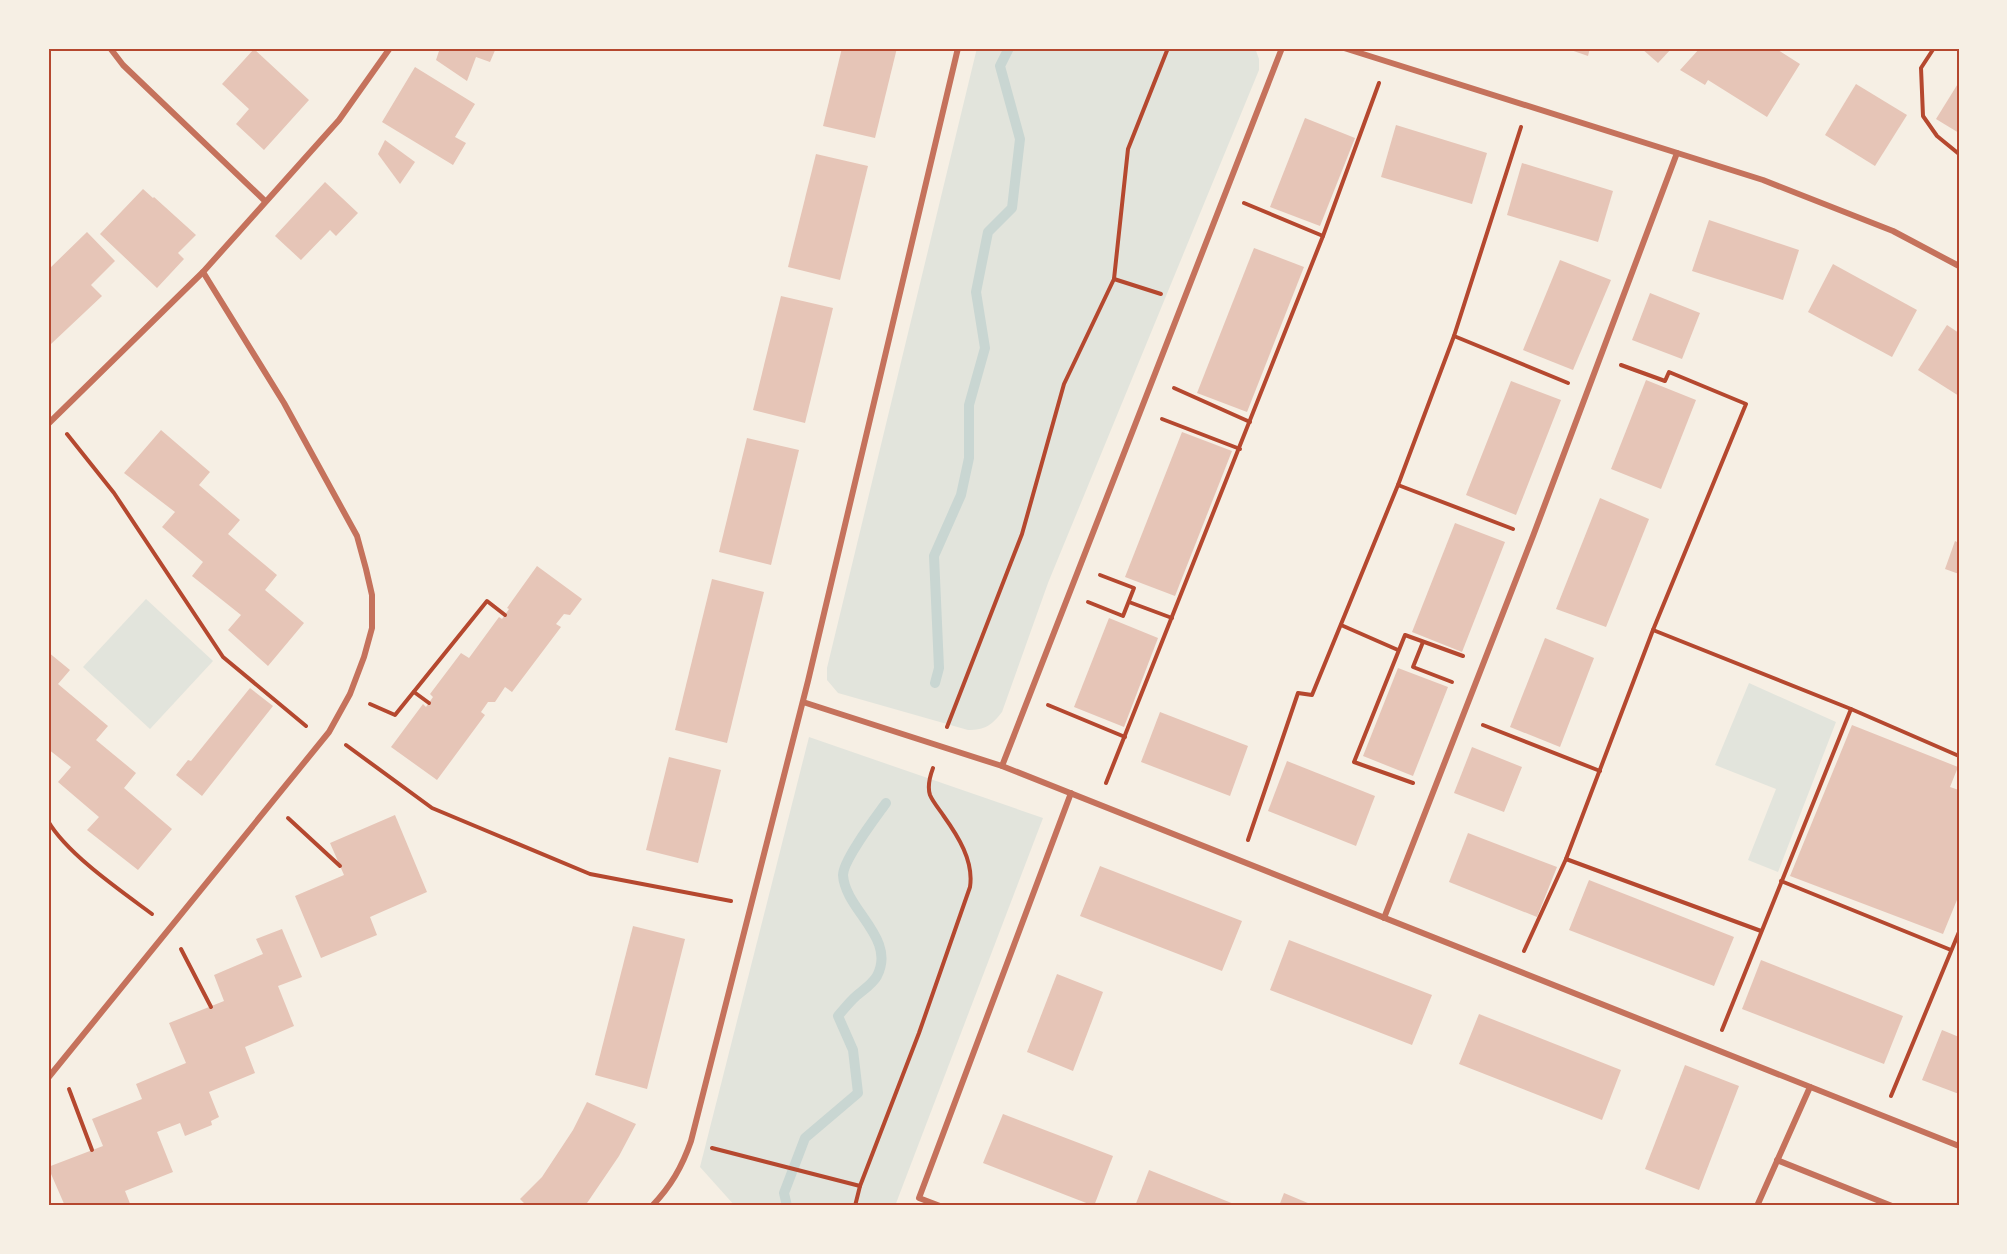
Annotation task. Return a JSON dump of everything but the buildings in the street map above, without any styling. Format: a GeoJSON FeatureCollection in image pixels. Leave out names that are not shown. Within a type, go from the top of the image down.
{"type":"FeatureCollection","features":[{"type":"Feature","properties":{"kind":"street"},"geometry":{"type":"LineString","coordinates":[[110,48],[123,65],[265,201]]}},
{"type":"Feature","properties":{"kind":"street"},"geometry":{"type":"LineString","coordinates":[[48,424],[203,272],[339,120],[390,48]]}},
{"type":"Feature","properties":{"kind":"street"},"geometry":{"type":"LineString","coordinates":[[652,1206],[668,1190],[682,1167],[691,1141],[803,702],[958,48]]}},
{"type":"Feature","properties":{"kind":"street"},"geometry":{"type":"LineString","coordinates":[[1002,766],[1282,48]]}},
{"type":"Feature","properties":{"kind":"street"},"geometry":{"type":"LineString","coordinates":[[1344,48],[1763,180],[1893,231],[1959,266]]}},
{"type":"Feature","properties":{"kind":"street"},"geometry":{"type":"LineString","coordinates":[[1384,918],[1533,536],[1677,153]]}},
{"type":"Feature","properties":{"kind":"street"},"geometry":{"type":"LineString","coordinates":[[48,1078],[323,739],[350,694],[372,628],[372,596],[357,536],[284,403],[203,272]]}},
{"type":"Feature","properties":{"kind":"street"},"geometry":{"type":"LineString","coordinates":[[803,702],[1002,766],[1959,1146]]}},
{"type":"Feature","properties":{"kind":"street"},"geometry":{"type":"LineString","coordinates":[[940,1206],[919,1198],[1071,793]]}},
{"type":"Feature","properties":{"kind":"street"},"geometry":{"type":"LineString","coordinates":[[1758,1206],[1810,1087]]}},
{"type":"Feature","properties":{"kind":"street"},"geometry":{"type":"LineString","coordinates":[[1777,1160],[1892,1206]]}},
{"type":"Feature","properties":{"kind":"path"},"geometry":{"type":"LineString","coordinates":[[855,1206],[860,1185],[919,1034],[970,887],[971,877],[966,853],[930,795],[929,778],[1022,534],[1064,384],[1114,279],[1128,149],[1168,48]]}},
{"type":"Feature","properties":{"kind":"path"},"geometry":{"type":"LineString","coordinates":[[1934,48],[1921,68],[1923,116],[1937,136],[1959,154]]}},
{"type":"Feature","properties":{"kind":"path"},"geometry":{"type":"LineString","coordinates":[[1098,803],[1323,236],[1386,62]]}},
{"type":"Feature","properties":{"kind":"path"},"geometry":{"type":"LineString","coordinates":[[1240,860],[1298,693],[1312,695],[1398,485],[1454,336],[1528,106]]}},
{"type":"Feature","properties":{"kind":"path"},"geometry":{"type":"LineString","coordinates":[[1225,196],[1323,236]]}},
{"type":"Feature","properties":{"kind":"path"},"geometry":{"type":"LineString","coordinates":[[1114,279],[1154,292]]}},
{"type":"Feature","properties":{"kind":"path"},"geometry":{"type":"LineString","coordinates":[[1454,336],[1588,391]]}},
{"type":"Feature","properties":{"kind":"path"},"geometry":{"type":"LineString","coordinates":[[1515,970],[1566,859],[1653,630],[1746,404],[1669,372],[1665,381],[1633,370]]}},
{"type":"Feature","properties":{"kind":"path"},"geometry":{"type":"LineString","coordinates":[[1153,379],[1250,422]]}},
{"type":"Feature","properties":{"kind":"path"},"geometry":{"type":"LineString","coordinates":[[1141,410],[1240,448]]}},
{"type":"Feature","properties":{"kind":"path"},"geometry":{"type":"LineString","coordinates":[[55,418],[114,493],[223,657],[323,739]]}},
{"type":"Feature","properties":{"kind":"path"},"geometry":{"type":"LineString","coordinates":[[1398,485],[1533,536]]}},
{"type":"Feature","properties":{"kind":"path"},"geometry":{"type":"LineString","coordinates":[[1069,595],[1123,616],[1129,602],[1134,588],[1079,568]]}},
{"type":"Feature","properties":{"kind":"path"},"geometry":{"type":"LineString","coordinates":[[350,694],[395,715],[487,601],[505,615]]}},
{"type":"Feature","properties":{"kind":"path"},"geometry":{"type":"LineString","coordinates":[[1129,602],[1172,618]]}},
{"type":"Feature","properties":{"kind":"path"},"geometry":{"type":"LineString","coordinates":[[1341,625],[1398,650]]}},
{"type":"Feature","properties":{"kind":"path"},"geometry":{"type":"LineString","coordinates":[[1653,630],[1851,709],[1959,756]]}},
{"type":"Feature","properties":{"kind":"path"},"geometry":{"type":"LineString","coordinates":[[1434,790],[1354,762],[1405,635],[1483,663]]}},
{"type":"Feature","properties":{"kind":"path"},"geometry":{"type":"LineString","coordinates":[[1423,642],[1413,667],[1473,690]]}},
{"type":"Feature","properties":{"kind":"path"},"geometry":{"type":"LineString","coordinates":[[414,692],[429,703]]}},
{"type":"Feature","properties":{"kind":"path"},"geometry":{"type":"LineString","coordinates":[[1029,698],[1125,737]]}},
{"type":"Feature","properties":{"kind":"path"},"geometry":{"type":"LineString","coordinates":[[1715,1049],[1851,709]]}},
{"type":"Feature","properties":{"kind":"path"},"geometry":{"type":"LineString","coordinates":[[1462,717],[1599,771]]}},
{"type":"Feature","properties":{"kind":"path"},"geometry":{"type":"LineString","coordinates":[[328,732],[393,782],[432,808],[590,874],[702,896]]}},
{"type":"Feature","properties":{"kind":"path"},"geometry":{"type":"LineString","coordinates":[[272,803],[340,866]]}},
{"type":"Feature","properties":{"kind":"path"},"geometry":{"type":"LineString","coordinates":[[48,821],[56,836],[110,883],[171,929],[211,1007]]}},
{"type":"Feature","properties":{"kind":"path"},"geometry":{"type":"LineString","coordinates":[[1566,859],[1761,931]]}},
{"type":"Feature","properties":{"kind":"path"},"geometry":{"type":"LineString","coordinates":[[1781,881],[1951,950]]}},
{"type":"Feature","properties":{"kind":"path"},"geometry":{"type":"LineString","coordinates":[[1883,1116],[1959,932]]}},
{"type":"Feature","properties":{"kind":"path"},"geometry":{"type":"LineString","coordinates":[[59,1065],[93,1150]]}},
{"type":"Feature","properties":{"kind":"path"},"geometry":{"type":"LineString","coordinates":[[691,1141],[729,1153],[860,1185]]}},
{"type":"Feature","properties":{"kind":"shaded area"},"geometry":{"type":"Polygon","coordinates":[[[977,48],[1255,48],[1259,59],[1259,70],[1048,583],[1002,712],[988,726],[968,730],[838,693],[827,680],[827,668],[977,48]]]}},
{"type":"Feature","properties":{"kind":"shaded area"},"geometry":{"type":"Polygon","coordinates":[[[146,599],[213,661],[150,729],[83,667],[146,599]]]}},
{"type":"Feature","properties":{"kind":"shaded area"},"geometry":{"type":"Polygon","coordinates":[[[1749,683],[1836,722],[1778,872],[1748,860],[1776,789],[1715,765],[1749,683]]]}},
{"type":"Feature","properties":{"kind":"shaded area"},"geometry":{"type":"Polygon","coordinates":[[[809,737],[1043,818],[895,1206],[735,1206],[700,1167],[809,737]]]}},
{"type":"Feature","properties":{"kind":"waterway"},"geometry":{"type":"LineString","coordinates":[[935,683],[939,668],[934,556],[961,495],[969,458],[969,405],[985,348],[976,292],[988,232],[1012,208],[1020,139],[1000,66],[1009,48]]}},
{"type":"Feature","properties":{"kind":"waterway"},"geometry":{"type":"LineString","coordinates":[[787,1206],[784,1193],[805,1138],[858,1093],[853,1050],[838,1016],[875,979],[881,962],[876,937],[852,900],[843,875],[848,859],[886,803]]}}]}
